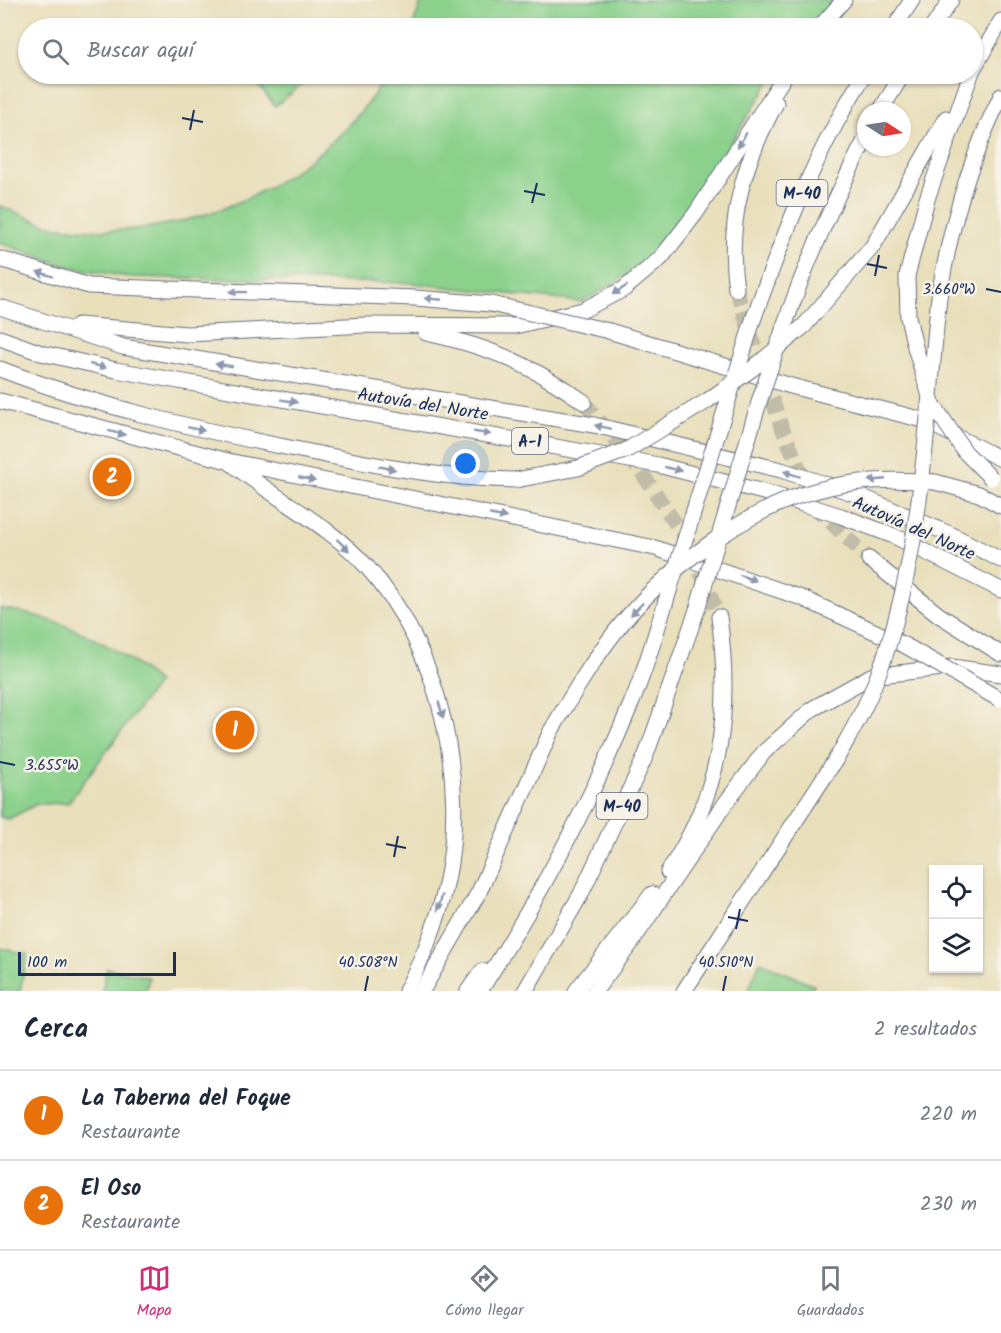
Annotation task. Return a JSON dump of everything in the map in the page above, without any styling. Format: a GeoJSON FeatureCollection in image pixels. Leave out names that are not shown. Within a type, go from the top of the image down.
{"type":"FeatureCollection","features":[{"type":"Feature","properties":{"kind":"highway"},"geometry":{"type":"LineString","coordinates":[[828,18],[844,0]]}},
{"type":"Feature","properties":{"kind":"highway"},"geometry":{"type":"LineString","coordinates":[[840,18],[855,0]]}},
{"type":"Feature","properties":{"kind":"highway"},"geometry":{"type":"LineString","coordinates":[[900,18],[912,0]]}},
{"type":"Feature","properties":{"kind":"highway"},"geometry":{"type":"LineString","coordinates":[[939,18],[951,0]]}},
{"type":"Feature","properties":{"kind":"highway"},"geometry":{"type":"LineString","coordinates":[[983,52],[1001,21]]}},
{"type":"Feature","properties":{"kind":"highway"},"geometry":{"type":"LineString","coordinates":[[46,322],[188,334],[366,325],[515,326],[583,310],[624,289],[661,258],[696,213],[780,84]]}},
{"type":"Feature","properties":{"kind":"highway"},"geometry":{"type":"LineString","coordinates":[[736,289],[731,260],[733,224],[740,188],[755,142],[790,84]]}},
{"type":"Feature","properties":{"kind":"highway","name":"M-40"},"geometry":{"type":"LineString","coordinates":[[480,991],[518,931],[601,774],[632,702],[665,604],[753,320],[780,246],[814,166],[860,84]]}},
{"type":"Feature","properties":{"kind":"highway"},"geometry":{"type":"LineString","coordinates":[[886,102],[897,84]]}},
{"type":"Feature","properties":{"kind":"highway"},"geometry":{"type":"LineString","coordinates":[[0,369],[189,428],[405,471],[465,479],[516,480],[578,468],[627,450],[707,401],[752,369],[804,326],[873,246],[923,162],[965,84]]}},
{"type":"Feature","properties":{"kind":"highway"},"geometry":{"type":"LineString","coordinates":[[967,84],[927,198],[908,276],[908,317],[932,403],[964,452],[996,482]]}},
{"type":"Feature","properties":{"kind":"highway"},"geometry":{"type":"LineString","coordinates":[[684,991],[838,756],[870,695],[892,630],[910,562],[939,297],[949,236],[968,172],[998,103]]}},
{"type":"Feature","properties":{"kind":"highway","name":"M-40"},"geometry":{"type":"LineString","coordinates":[[525,991],[581,894],[646,755],[697,610],[760,399],[807,261],[832,203],[857,155]]}},
{"type":"Feature","properties":{"kind":"highway"},"geometry":{"type":"LineString","coordinates":[[0,259],[89,286],[415,298],[491,304],[609,331],[791,386],[923,420],[1001,459]]}},
{"type":"Feature","properties":{"kind":"highway","name":"Autovía del Norte"},"geometry":{"type":"LineString","coordinates":[[0,307],[143,351],[594,425],[781,470],[862,497],[952,535],[1001,560]]}},
{"type":"Feature","properties":{"kind":"highway"},"geometry":{"type":"LineString","coordinates":[[366,325],[417,331],[465,342],[523,363],[584,402]]}},
{"type":"Feature","properties":{"kind":"highway","name":"Autovía del Norte"},"geometry":{"type":"LineString","coordinates":[[0,338],[41,353],[116,370],[658,465],[771,494],[841,516],[894,536],[1001,590]]}},
{"type":"Feature","properties":{"kind":"highway"},"geometry":{"type":"LineString","coordinates":[[0,402],[228,461],[655,548],[802,598],[906,646],[1000,700]]}},
{"type":"Feature","properties":{"kind":"highway"},"geometry":{"type":"LineString","coordinates":[[228,461],[259,486],[317,521],[368,568],[401,614],[427,664],[445,719],[451,778],[452,828],[446,884],[426,949],[406,991]]}},
{"type":"Feature","properties":{"kind":"highway"},"geometry":{"type":"LineString","coordinates":[[422,991],[479,891],[551,731],[584,675],[617,630],[654,591],[699,552],[740,525],[816,490],[856,482],[894,479],[935,482],[979,494],[1001,506]]}},
{"type":"Feature","properties":{"kind":"highway"},"geometry":{"type":"LineString","coordinates":[[868,559],[939,615],[1001,654]]}},
{"type":"Feature","properties":{"kind":"highway"},"geometry":{"type":"LineString","coordinates":[[576,991],[621,937],[670,870],[701,814],[717,765],[724,716],[726,664],[719,617]]}},
{"type":"Feature","properties":{"kind":"highway"},"geometry":{"type":"LineString","coordinates":[[595,991],[727,801],[764,752],[812,709],[871,676],[952,667],[1001,674]]}},
{"type":"Feature","properties":{"kind":"highway"},"geometry":{"type":"LineString","coordinates":[[468,991],[502,943],[518,931]]}},
{"type":"Feature","properties":{"kind":"green space"},"geometry":{"type":"Polygon","coordinates":[[[422,0],[835,0],[820,18],[416,18],[422,0]]]}},
{"type":"Feature","properties":{"kind":"green space"},"geometry":{"type":"Polygon","coordinates":[[[257,84],[303,84],[275,106],[257,84]]]}},
{"type":"Feature","properties":{"kind":"green space"},"geometry":{"type":"Polygon","coordinates":[[[381,84],[769,84],[684,215],[651,254],[619,281],[581,302],[411,283],[128,277],[66,266],[0,243],[0,206],[52,226],[108,230],[156,226],[203,216],[247,198],[288,175],[326,147],[360,113],[381,84]]]}},
{"type":"Feature","properties":{"kind":"green space"},"geometry":{"type":"Polygon","coordinates":[[[0,608],[43,618],[84,634],[123,655],[158,682],[68,803],[37,804],[9,819],[0,817],[0,608]]]}},
{"type":"Feature","properties":{"kind":"green space"},"geometry":{"type":"Polygon","coordinates":[[[0,948],[27,954],[20,991],[0,991],[0,948]]]}},
{"type":"Feature","properties":{"kind":"green space"},"geometry":{"type":"Polygon","coordinates":[[[760,962],[814,985],[811,991],[748,991],[760,962]]]}},
{"type":"Feature","properties":{"kind":"green space"},"geometry":{"type":"Polygon","coordinates":[[[107,968],[149,977],[146,991],[102,991],[107,968]]]}},
{"type":"Feature","properties":{"kind":"tunnel"},"geometry":{"type":"LineString","coordinates":[[736,289],[780,423],[816,508],[869,559]]}},
{"type":"Feature","properties":{"kind":"tunnel"},"geometry":{"type":"LineString","coordinates":[[584,402],[641,472],[688,542],[719,617]]}},
{"type":"Feature","properties":{"kind":"place","name":"El Oso"},"geometry":{"type":"Point","coordinates":[112,477]}},
{"type":"Feature","properties":{"kind":"place","name":"La Taberna del Foque"},"geometry":{"type":"Point","coordinates":[235,730]}}]}
